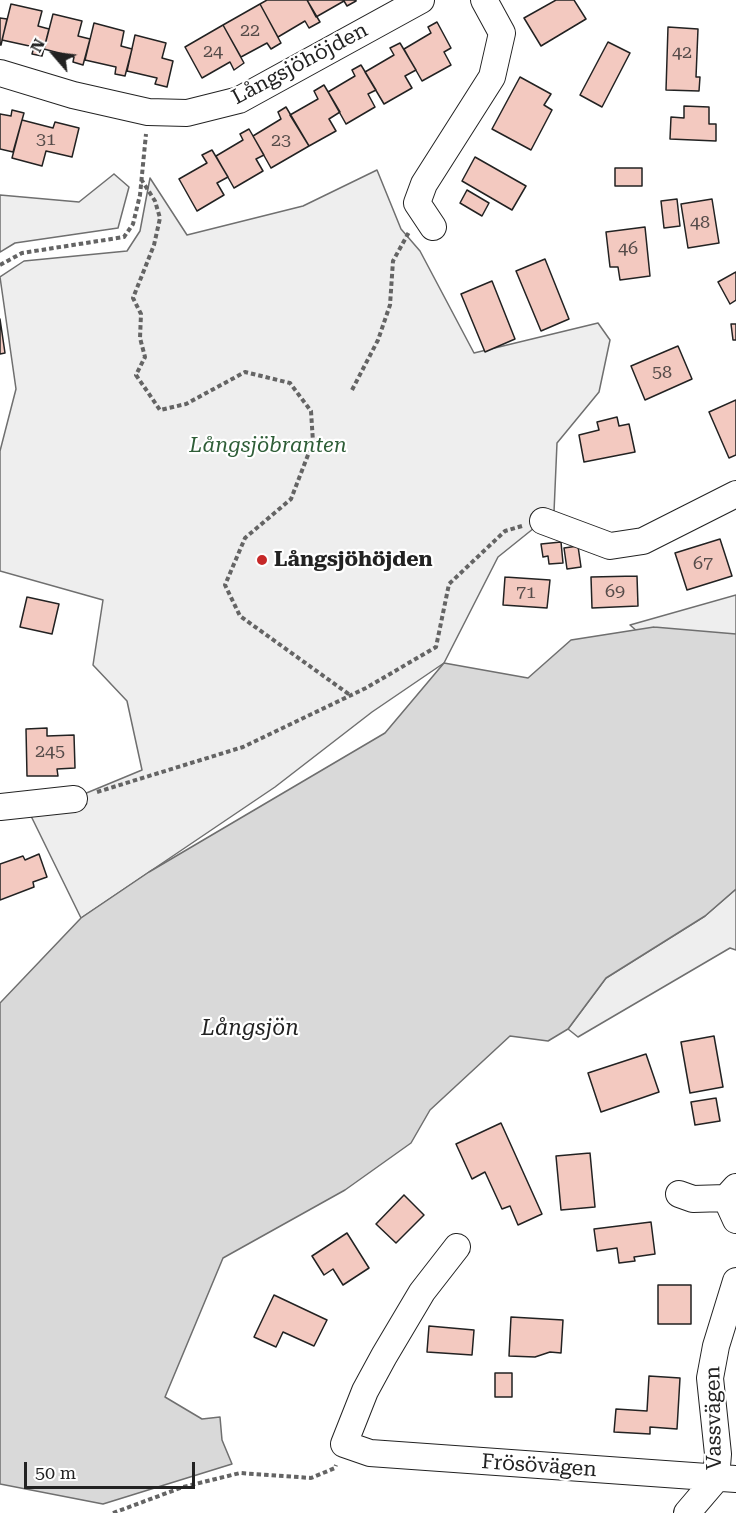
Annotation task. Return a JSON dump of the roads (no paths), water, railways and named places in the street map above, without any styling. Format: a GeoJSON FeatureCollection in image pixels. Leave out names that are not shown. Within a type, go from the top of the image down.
{"type":"FeatureCollection","features":[{"type":"Feature","properties":{"kind":"street","name":"Långsjöhöjden"},"geometry":{"type":"LineString","coordinates":[[0,72],[72,95],[148,112],[188,113],[240,100],[421,0]]}},
{"type":"Feature","properties":{"kind":"street"},"geometry":{"type":"LineString","coordinates":[[428,220],[417,203],[424,184],[492,77],[502,33],[484,0]]}},
{"type":"Feature","properties":{"kind":"street"},"geometry":{"type":"LineString","coordinates":[[543,521],[610,546],[643,541],[736,494]]}},
{"type":"Feature","properties":{"kind":"street"},"geometry":{"type":"LineString","coordinates":[[0,807],[74,799]]}},
{"type":"Feature","properties":{"kind":"street"},"geometry":{"type":"LineString","coordinates":[[679,1194],[693,1199],[733,1202]]}},
{"type":"Feature","properties":{"kind":"street","name":"Frösövägen"},"geometry":{"type":"LineString","coordinates":[[457,1247],[422,1292],[384,1356],[365,1391],[344,1444],[370,1453],[726,1479]]}},
{"type":"Feature","properties":{"kind":"street","name":"Vassvägen"},"geometry":{"type":"LineString","coordinates":[[687,1513],[726,1479],[718,1454],[710,1378],[716,1346],[736,1281]]}},
{"type":"Feature","properties":{"kind":"water","name":"Långsjön"},"geometry":{"type":"Polygon","coordinates":[[[654,627],[736,634],[736,889],[705,916],[606,978],[568,1029],[548,1041],[510,1036],[430,1110],[411,1143],[345,1190],[223,1258],[165,1397],[202,1419],[220,1417],[222,1440],[232,1464],[103,1504],[0,1484],[0,1003],[81,918],[149,872],[385,733],[444,663],[528,678],[571,640],[654,627]]]}},
{"type":"Feature","properties":{"kind":"place","name":"Långsjöhöjden"},"geometry":{"type":"Point","coordinates":[262,560]}},
{"type":"Feature","properties":{"kind":"park label","name":"Långsjöbranten"},"geometry":{"type":"Point","coordinates":[268,446]}}]}
